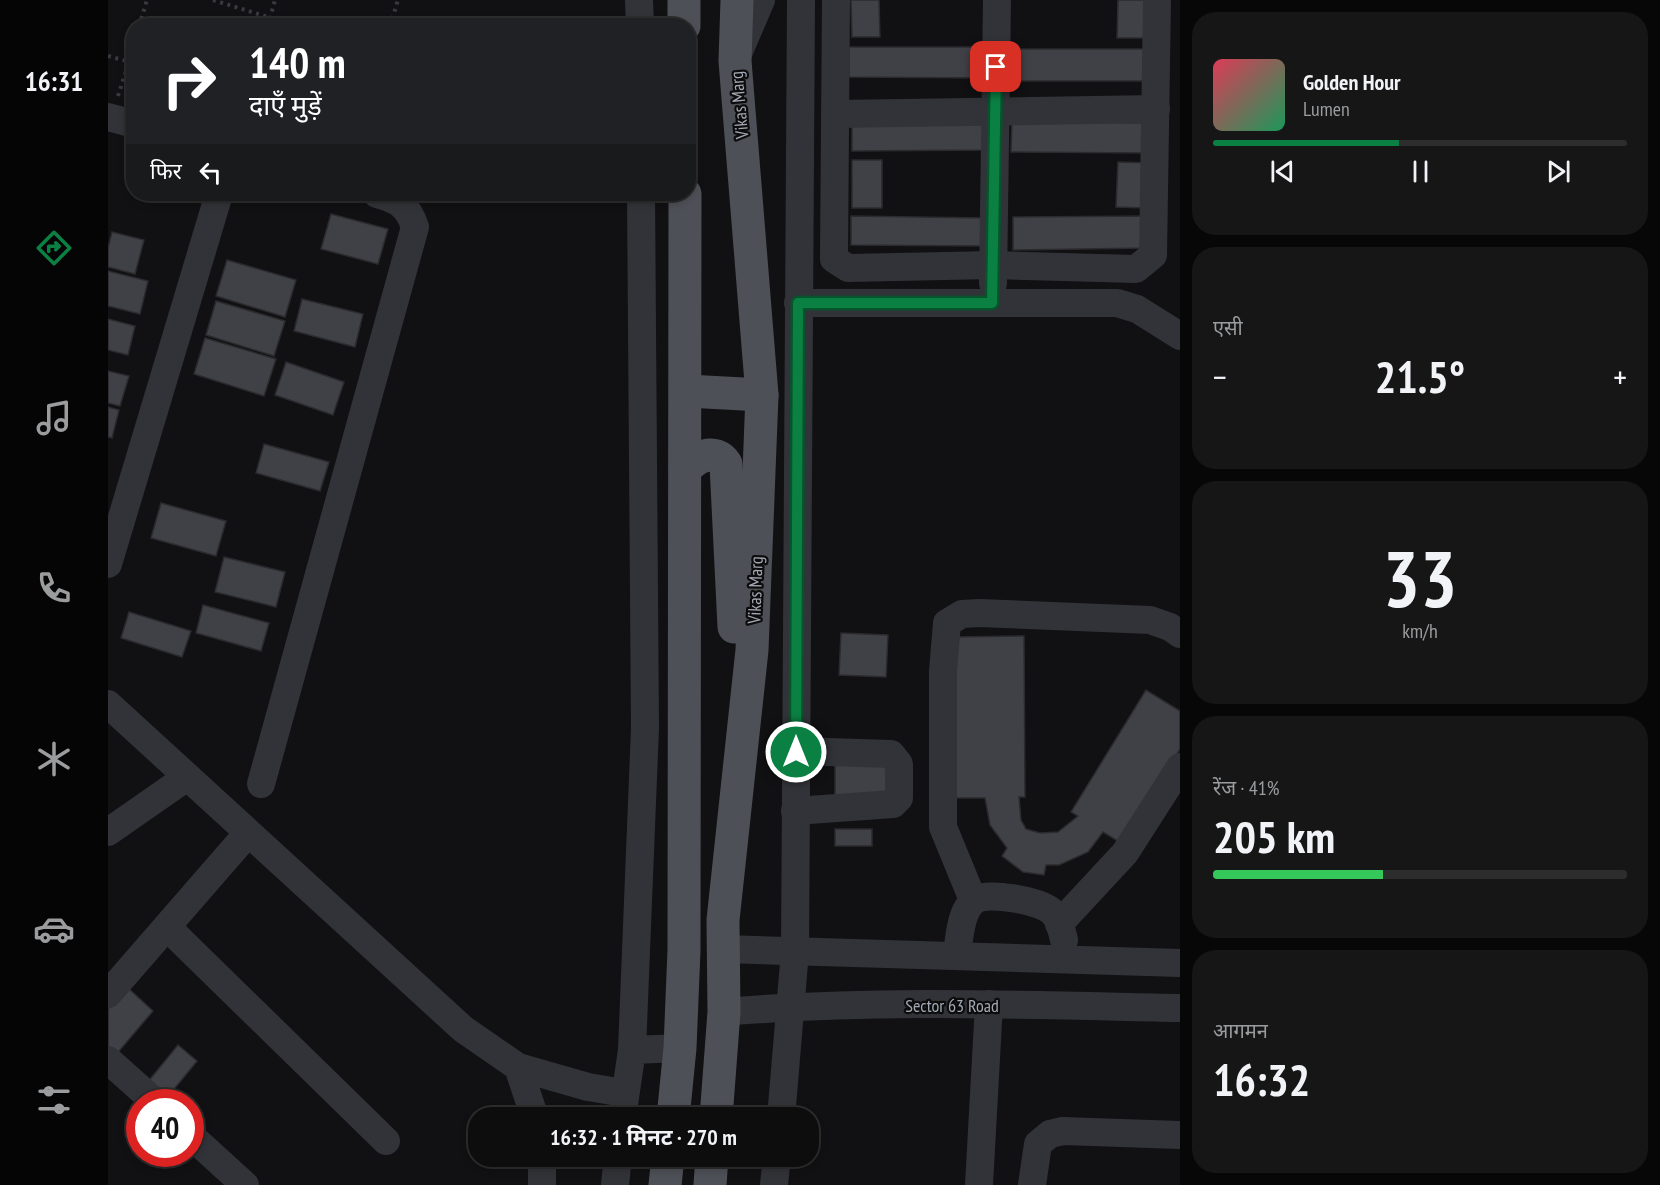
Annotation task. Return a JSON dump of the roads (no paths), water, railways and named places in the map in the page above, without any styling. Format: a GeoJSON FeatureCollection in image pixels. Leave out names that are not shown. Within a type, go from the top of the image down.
{"type":"FeatureCollection","features":[{"type":"Feature","properties":{"kind":"main road"},"geometry":{"type":"LineString","coordinates":[[684,0],[684,18]]}},
{"type":"Feature","properties":{"kind":"main road","name":"Vikas Marg"},"geometry":{"type":"LineString","coordinates":[[717,1107],[724,1012],[723,920],[752,650],[762,395],[735,61],[736,0]]}},
{"type":"Feature","properties":{"kind":"main road"},"geometry":{"type":"LineString","coordinates":[[674,1107],[680,1048],[684,909],[686,201]]}},
{"type":"Feature","properties":{"kind":"main road"},"geometry":{"type":"LineString","coordinates":[[687,391],[762,395]]}},
{"type":"Feature","properties":{"kind":"main road"},"geometry":{"type":"LineString","coordinates":[[685,470],[701,456],[716,455],[726,464],[733,621],[735,631],[752,650]]}},
{"type":"Feature","properties":{"kind":"main road"},"geometry":{"type":"LineString","coordinates":[[665,1185],[667,1167]]}},
{"type":"Feature","properties":{"kind":"main road"},"geometry":{"type":"LineString","coordinates":[[710,1185],[711,1167]]}},
{"type":"Feature","properties":{"kind":"street"},"geometry":{"type":"LineString","coordinates":[[639,0],[640,18]]}},
{"type":"Feature","properties":{"kind":"street"},"geometry":{"type":"LineString","coordinates":[[735,61],[761,0]]}},
{"type":"Feature","properties":{"kind":"street"},"geometry":{"type":"LineString","coordinates":[[781,1107],[795,951],[801,0]]}},
{"type":"Feature","properties":{"kind":"street"},"geometry":{"type":"LineString","coordinates":[[836,0],[834,259],[848,268],[993,265],[1136,269],[1152,255],[1157,0]]}},
{"type":"Feature","properties":{"kind":"street"},"geometry":{"type":"LineString","coordinates":[[992,303],[997,0]]}},
{"type":"Feature","properties":{"kind":"street"},"geometry":{"type":"LineString","coordinates":[[835,114],[1156,109]]}},
{"type":"Feature","properties":{"kind":"street"},"geometry":{"type":"LineString","coordinates":[[108,564],[217,201]]}},
{"type":"Feature","properties":{"kind":"street"},"geometry":{"type":"LineString","coordinates":[[261,784],[415,227],[409,210],[398,201]]}},
{"type":"Feature","properties":{"kind":"street"},"geometry":{"type":"LineString","coordinates":[[108,704],[463,1029],[518,1067],[588,1087],[623,1105],[632,1050],[645,728],[641,201]]}},
{"type":"Feature","properties":{"kind":"street"},"geometry":{"type":"LineString","coordinates":[[798,303],[1117,303],[1137,309],[1180,336]]}},
{"type":"Feature","properties":{"kind":"street"},"geometry":{"type":"LineString","coordinates":[[957,956],[962,925],[973,900],[943,827],[943,671],[947,623],[962,614],[979,613],[1150,620],[1170,627],[1180,634]]}},
{"type":"Feature","properties":{"kind":"street"},"geometry":{"type":"LineString","coordinates":[[795,811],[893,804],[899,798],[899,764],[891,754],[796,752]]}},
{"type":"Feature","properties":{"kind":"street"},"geometry":{"type":"LineString","coordinates":[[1059,924],[1125,853],[1180,767]]}},
{"type":"Feature","properties":{"kind":"street"},"geometry":{"type":"LineString","coordinates":[[108,831],[187,777]]}},
{"type":"Feature","properties":{"kind":"street"},"geometry":{"type":"LineString","coordinates":[[108,994],[248,833]]}},
{"type":"Feature","properties":{"kind":"street"},"geometry":{"type":"LineString","coordinates":[[973,900],[985,896],[1038,904],[1053,912],[1059,924],[1067,960]]}},
{"type":"Feature","properties":{"kind":"street"},"geometry":{"type":"LineString","coordinates":[[167,927],[386,1141]]}},
{"type":"Feature","properties":{"kind":"street"},"geometry":{"type":"LineString","coordinates":[[724,949],[1180,963]]}},
{"type":"Feature","properties":{"kind":"street"},"geometry":{"type":"LineString","coordinates":[[979,1185],[989,1004]]}},
{"type":"Feature","properties":{"kind":"street","name":"Sector 63 Road"},"geometry":{"type":"LineString","coordinates":[[724,1012],[791,1006],[989,1004],[1180,1008]]}},
{"type":"Feature","properties":{"kind":"street"},"geometry":{"type":"LineString","coordinates":[[632,1050],[680,1048]]}},
{"type":"Feature","properties":{"kind":"street"},"geometry":{"type":"LineString","coordinates":[[108,1060],[140,1089]]}},
{"type":"Feature","properties":{"kind":"street"},"geometry":{"type":"LineString","coordinates":[[518,1067],[531,1107]]}},
{"type":"Feature","properties":{"kind":"street"},"geometry":{"type":"LineString","coordinates":[[1032,1185],[1038,1144],[1050,1134],[1063,1131],[1180,1135]]}},
{"type":"Feature","properties":{"kind":"street"},"geometry":{"type":"LineString","coordinates":[[204,1148],[245,1185]]}},
{"type":"Feature","properties":{"kind":"street"},"geometry":{"type":"LineString","coordinates":[[542,1167],[542,1185]]}},
{"type":"Feature","properties":{"kind":"street"},"geometry":{"type":"LineString","coordinates":[[615,1185],[617,1167]]}},
{"type":"Feature","properties":{"kind":"street"},"geometry":{"type":"LineString","coordinates":[[774,1185],[776,1167]]}}]}
